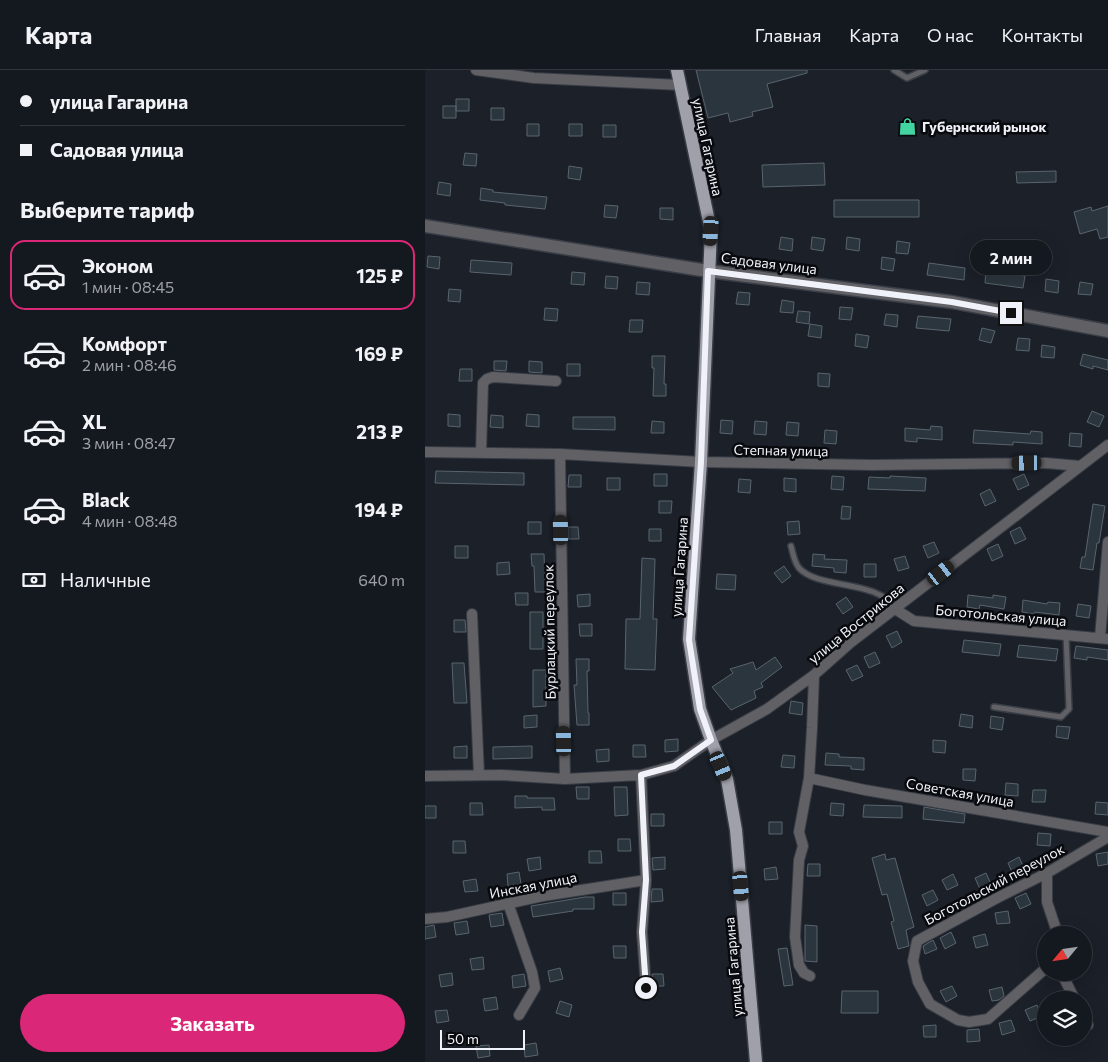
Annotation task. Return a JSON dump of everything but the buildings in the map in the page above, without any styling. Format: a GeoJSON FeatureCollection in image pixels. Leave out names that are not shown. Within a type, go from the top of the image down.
{"type":"FeatureCollection","features":[{"type":"Feature","properties":{"kind":"main road","name":"улица Гагарина"},"geometry":{"type":"LineString","coordinates":[[677,70],[711,231],[701,462],[689,640],[700,709],[727,779],[736,830],[756,1062]]}},
{"type":"Feature","properties":{"kind":"street"},"geometry":{"type":"LineString","coordinates":[[476,70],[535,78],[680,85]]}},
{"type":"Feature","properties":{"kind":"street","name":"Садовая улица"},"geometry":{"type":"LineString","coordinates":[[425,226],[708,271],[952,302],[1108,331]]}},
{"type":"Feature","properties":{"kind":"street"},"geometry":{"type":"LineString","coordinates":[[481,453],[483,383],[487,379],[493,377],[556,381]]}},
{"type":"Feature","properties":{"kind":"street","name":"улица Вострикова"},"geometry":{"type":"LineString","coordinates":[[425,776],[502,775],[565,779],[641,775],[674,766],[711,740],[767,709],[814,675],[851,643],[1108,445]]}},
{"type":"Feature","properties":{"kind":"street","name":"Степная улица"},"geometry":{"type":"LineString","coordinates":[[425,452],[560,454],[701,462],[872,465],[1046,463],[1080,466]]}},
{"type":"Feature","properties":{"kind":"street","name":"Бурлацкий переулок"},"geometry":{"type":"LineString","coordinates":[[560,454],[565,779]]}},
{"type":"Feature","properties":{"kind":"street"},"geometry":{"type":"LineString","coordinates":[[1104,638],[1108,542]]}},
{"type":"Feature","properties":{"kind":"street","name":"Боготольская улица"},"geometry":{"type":"LineString","coordinates":[[895,609],[914,621],[1104,638]]}},
{"type":"Feature","properties":{"kind":"street"},"geometry":{"type":"LineString","coordinates":[[472,614],[479,775]]}},
{"type":"Feature","properties":{"kind":"street"},"geometry":{"type":"LineString","coordinates":[[810,976],[804,973],[799,965],[795,937],[799,860],[803,846],[799,832],[809,778],[814,675]]}},
{"type":"Feature","properties":{"kind":"street"},"geometry":{"type":"LineString","coordinates":[[641,775],[646,880],[642,932],[646,988]]}},
{"type":"Feature","properties":{"kind":"street","name":"Советская улица"},"geometry":{"type":"LineString","coordinates":[[809,778],[865,790],[1108,832]]}},
{"type":"Feature","properties":{"kind":"street","name":"Боготольский переулок"},"geometry":{"type":"LineString","coordinates":[[1037,976],[988,1019],[969,1022],[957,1020],[930,1004],[918,982],[913,960],[917,941],[997,898],[1047,874],[1108,837]]}},
{"type":"Feature","properties":{"kind":"street"},"geometry":{"type":"LineString","coordinates":[[1047,874],[1047,902],[1055,926]]}},
{"type":"Feature","properties":{"kind":"street","name":"Инская улица"},"geometry":{"type":"LineString","coordinates":[[425,919],[447,917],[508,903],[646,880]]}},
{"type":"Feature","properties":{"kind":"street"},"geometry":{"type":"LineString","coordinates":[[508,903],[532,972],[535,988],[519,1015]]}},
{"type":"Feature","properties":{"kind":"lane"},"geometry":{"type":"LineString","coordinates":[[894,70],[907,78],[925,70]]}},
{"type":"Feature","properties":{"kind":"lane"},"geometry":{"type":"LineString","coordinates":[[791,546],[797,566],[806,575],[873,591],[891,601],[895,609]]}},
{"type":"Feature","properties":{"kind":"lane"},"geometry":{"type":"LineString","coordinates":[[995,708],[1061,717],[1069,710],[1066,635]]}},
{"type":"Feature","properties":{"kind":"place","name":"Губернский рынок"},"geometry":{"type":"Point","coordinates":[908,126]}},
{"type":"Feature","properties":{"kind":"route"},"geometry":{"type":"LineString","coordinates":[[646,988],[642,932],[646,880],[641,775],[674,766],[711,740],[700,709],[689,640],[701,462],[708,271],[952,302],[1011,313]]}}]}
